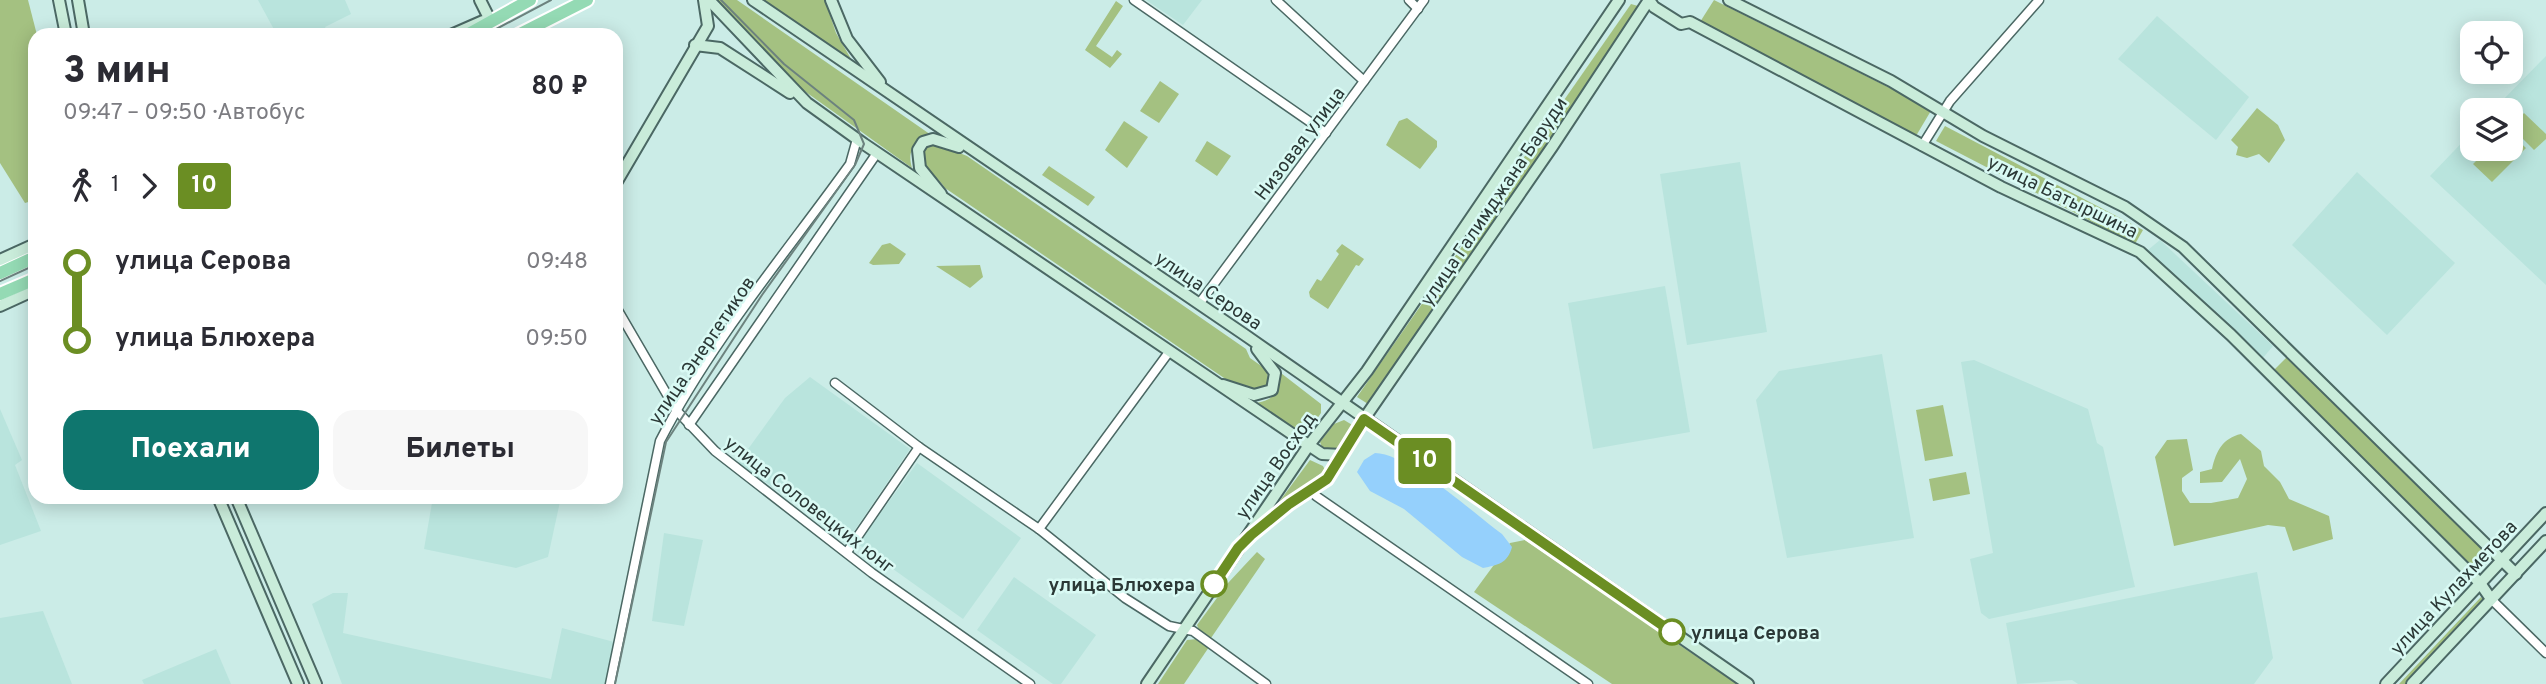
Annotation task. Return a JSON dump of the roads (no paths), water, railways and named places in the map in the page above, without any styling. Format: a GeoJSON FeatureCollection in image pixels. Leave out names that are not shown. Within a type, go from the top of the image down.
{"type":"FeatureCollection","features":[{"type":"Feature","properties":{"kind":"main road"},"geometry":{"type":"LineString","coordinates":[[479,28],[530,0]]}},
{"type":"Feature","properties":{"kind":"main road"},"geometry":{"type":"LineString","coordinates":[[532,28],[585,1]]}},
{"type":"Feature","properties":{"kind":"main road"},"geometry":{"type":"LineString","coordinates":[[0,273],[28,260]]}},
{"type":"Feature","properties":{"kind":"main road"},"geometry":{"type":"LineString","coordinates":[[0,295],[28,282]]}},
{"type":"Feature","properties":{"kind":"street"},"geometry":{"type":"LineString","coordinates":[[59,0],[65,28]]}},
{"type":"Feature","properties":{"kind":"street"},"geometry":{"type":"LineString","coordinates":[[78,0],[83,28]]}},
{"type":"Feature","properties":{"kind":"street"},"geometry":{"type":"LineString","coordinates":[[480,0],[489,18]]}},
{"type":"Feature","properties":{"kind":"street"},"geometry":{"type":"LineString","coordinates":[[623,171],[708,26],[706,0]]}},
{"type":"Feature","properties":{"kind":"street"},"geometry":{"type":"LineString","coordinates":[[706,0],[807,103]]}},
{"type":"Feature","properties":{"kind":"street","name":"улица Серова"},"geometry":{"type":"LineString","coordinates":[[753,0],[1245,335],[1748,684]]}},
{"type":"Feature","properties":{"kind":"street"},"geometry":{"type":"LineString","coordinates":[[831,0],[847,39],[888,92]]}},
{"type":"Feature","properties":{"kind":"street"},"geometry":{"type":"LineString","coordinates":[[1134,0],[1326,133]]}},
{"type":"Feature","properties":{"kind":"street"},"geometry":{"type":"LineString","coordinates":[[1276,0],[1364,81]]}},
{"type":"Feature","properties":{"kind":"street"},"geometry":{"type":"LineString","coordinates":[[1409,0],[1418,9]]}},
{"type":"Feature","properties":{"kind":"street","name":"Низовая улица"},"geometry":{"type":"LineString","coordinates":[[1199,304],[1424,0]]}},
{"type":"Feature","properties":{"kind":"street","name":"улица Галимджана Баруди"},"geometry":{"type":"LineString","coordinates":[[1341,403],[1367,371],[1619,0]]}},
{"type":"Feature","properties":{"kind":"street","name":"улица Галимджана Баруди"},"geometry":{"type":"LineString","coordinates":[[1364,419],[1552,147],[1649,0]]}},
{"type":"Feature","properties":{"kind":"street","name":"улица Батыршина"},"geometry":{"type":"LineString","coordinates":[[1649,0],[1654,7],[1681,24],[1690,22],[2001,187],[2140,253],[2231,335],[2480,583],[2491,599]]}},
{"type":"Feature","properties":{"kind":"street","name":"улица Батыршина"},"geometry":{"type":"LineString","coordinates":[[1729,0],[1891,81],[1983,135],[2125,207],[2183,247],[2516,574]]}},
{"type":"Feature","properties":{"kind":"street"},"geometry":{"type":"LineString","coordinates":[[1922,145],[1943,111],[2039,0]]}},
{"type":"Feature","properties":{"kind":"street"},"geometry":{"type":"LineString","coordinates":[[542,28],[585,1]]}},
{"type":"Feature","properties":{"kind":"street"},"geometry":{"type":"LineString","coordinates":[[467,28],[508,12]]}},
{"type":"Feature","properties":{"kind":"street"},"geometry":{"type":"LineString","coordinates":[[695,45],[720,48],[807,103],[1213,383],[1322,454],[1342,454]]}},
{"type":"Feature","properties":{"kind":"street","name":"улица Энергетиков"},"geometry":{"type":"LineString","coordinates":[[610,684],[660,441],[676,410],[757,290],[850,164],[857,139]]}},
{"type":"Feature","properties":{"kind":"street"},"geometry":{"type":"LineString","coordinates":[[943,198],[920,168],[917,161],[920,146],[928,140],[937,139],[975,153]]}},
{"type":"Feature","properties":{"kind":"street","name":"улица Энергетиков"},"geometry":{"type":"LineString","coordinates":[[689,425],[877,153]]}},
{"type":"Feature","properties":{"kind":"street"},"geometry":{"type":"LineString","coordinates":[[0,260],[28,247]]}},
{"type":"Feature","properties":{"kind":"street"},"geometry":{"type":"LineString","coordinates":[[0,306],[28,293]]}},
{"type":"Feature","properties":{"kind":"street","name":"улица Соловецких юнг"},"geometry":{"type":"LineString","coordinates":[[623,319],[676,410],[732,465],[1030,684]]}},
{"type":"Feature","properties":{"kind":"street"},"geometry":{"type":"LineString","coordinates":[[1213,383],[1254,395],[1272,390],[1276,379],[1273,368],[1245,335]]}},
{"type":"Feature","properties":{"kind":"street"},"geometry":{"type":"LineString","coordinates":[[1039,529],[1169,352]]}},
{"type":"Feature","properties":{"kind":"street"},"geometry":{"type":"LineString","coordinates":[[835,383],[919,447],[1039,529],[1125,598],[1169,626],[1194,631],[1266,684]]}},
{"type":"Feature","properties":{"kind":"street","name":"улица Восход"},"geometry":{"type":"LineString","coordinates":[[1147,684],[1308,445],[1341,403]]}},
{"type":"Feature","properties":{"kind":"street","name":"улица Восход"},"geometry":{"type":"LineString","coordinates":[[1238,548],[1289,504],[1327,479],[1364,419]]}},
{"type":"Feature","properties":{"kind":"street"},"geometry":{"type":"LineString","coordinates":[[847,552],[919,447]]}},
{"type":"Feature","properties":{"kind":"street"},"geometry":{"type":"LineString","coordinates":[[1317,496],[1588,684]]}},
{"type":"Feature","properties":{"kind":"street"},"geometry":{"type":"LineString","coordinates":[[221,504],[298,684]]}},
{"type":"Feature","properties":{"kind":"street"},"geometry":{"type":"LineString","coordinates":[[239,504],[316,684]]}},
{"type":"Feature","properties":{"kind":"street","name":"улица Кулахметова"},"geometry":{"type":"LineString","coordinates":[[2386,684],[2546,513]]}},
{"type":"Feature","properties":{"kind":"street","name":"улица Кулахметова"},"geometry":{"type":"LineString","coordinates":[[2412,684],[2546,541]]}},
{"type":"Feature","properties":{"kind":"street"},"geometry":{"type":"LineString","coordinates":[[2491,599],[2546,653]]}},
{"type":"Feature","properties":{"kind":"water"},"geometry":{"type":"Polygon","coordinates":[[[1375,453],[1405,463],[1458,499],[1502,534],[1512,547],[1508,557],[1498,564],[1483,568],[1462,557],[1404,509],[1370,491],[1357,472],[1364,460],[1375,453]]]}},
{"type":"Feature","properties":{"kind":"tram line"},"geometry":{"type":"LineString","coordinates":[[498,28],[551,0]]}},
{"type":"Feature","properties":{"kind":"tram line"},"geometry":{"type":"LineString","coordinates":[[615,684],[666,442],[762,295],[855,165],[864,144],[854,120],[784,64],[721,0]]}},
{"type":"Feature","properties":{"kind":"tram line"},"geometry":{"type":"LineString","coordinates":[[0,281],[28,268]]}},
{"type":"Feature","properties":{"kind":"place","name":"улица Блюхера"},"geometry":{"type":"Point","coordinates":[1214,584]}},
{"type":"Feature","properties":{"kind":"place","name":"улица Серова"},"geometry":{"type":"Point","coordinates":[1672,632]}}]}
